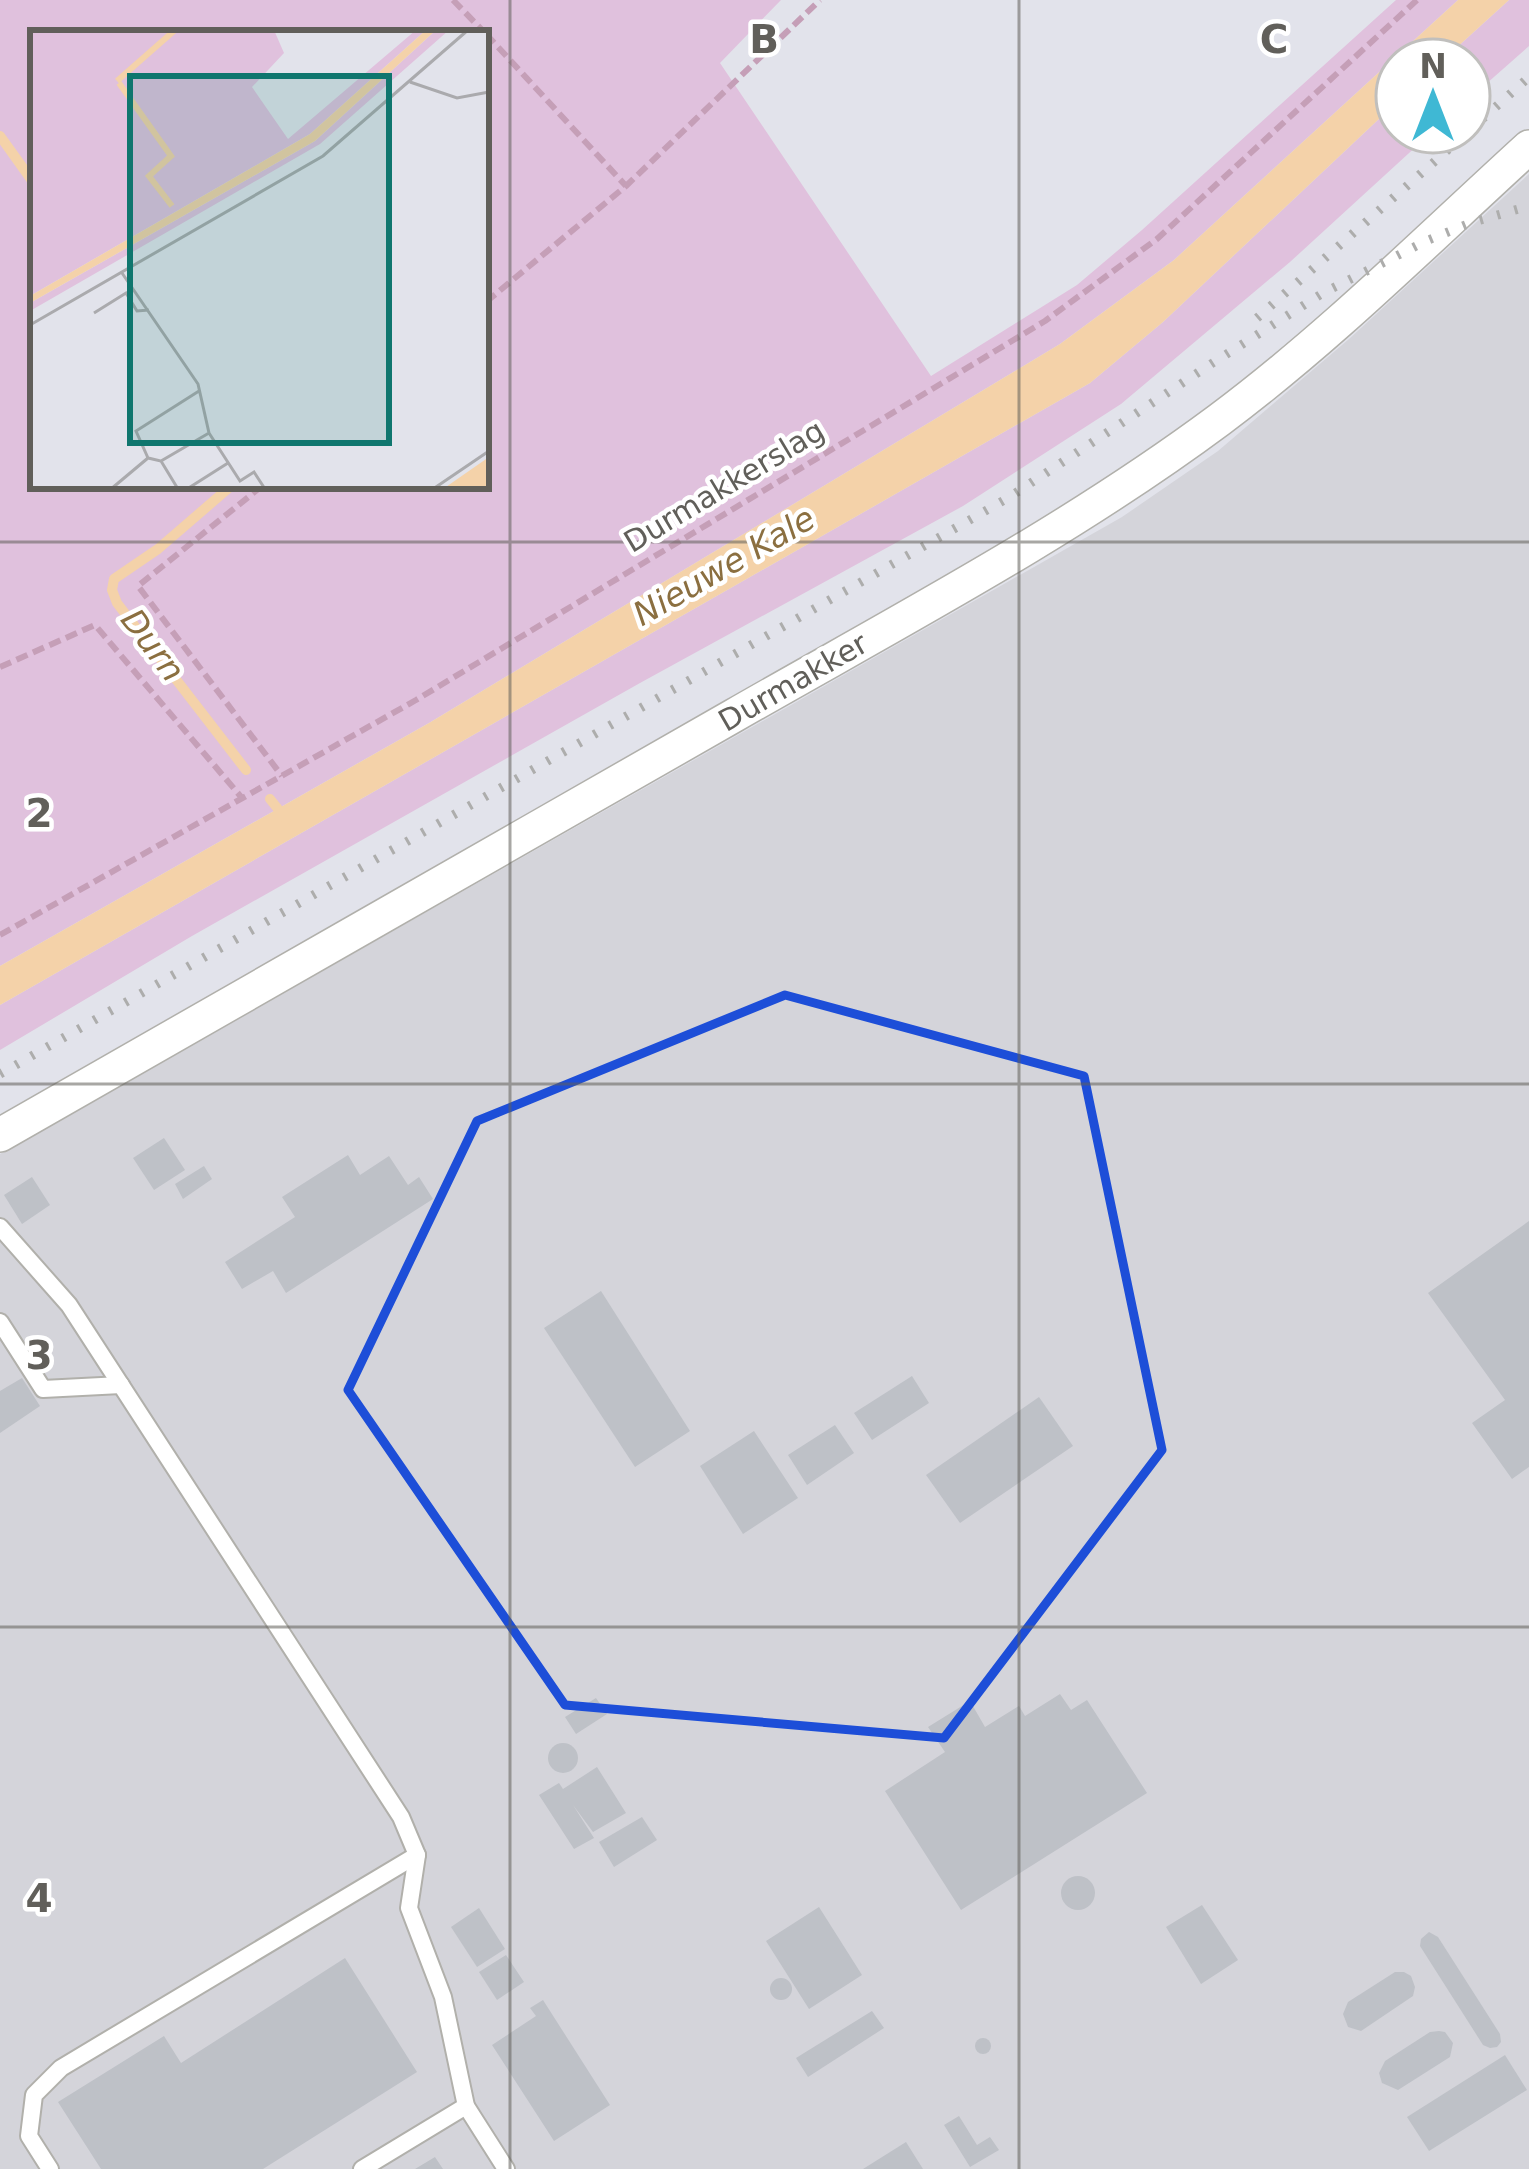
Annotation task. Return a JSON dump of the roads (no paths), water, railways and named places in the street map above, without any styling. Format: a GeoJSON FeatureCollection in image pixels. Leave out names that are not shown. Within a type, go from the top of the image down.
{"type":"FeatureCollection","features":[{"type":"Feature","properties":{"kind":"street","name":"Durmakker"},"geometry":{"type":"LineString","coordinates":[[0,1135],[897,622],[1122,487],[1278,373],[1529,147]]}},
{"type":"Feature","properties":{"kind":"lane"},"geometry":{"type":"LineString","coordinates":[[0,1227],[69,1305],[401,1817],[417,1856],[409,1908],[443,1997],[466,2106],[506,2169]]}},
{"type":"Feature","properties":{"kind":"lane"},"geometry":{"type":"LineString","coordinates":[[0,1322],[43,1389],[121,1385]]}},
{"type":"Feature","properties":{"kind":"lane"},"geometry":{"type":"LineString","coordinates":[[50,2169],[29,2136],[34,2095],[61,2068],[417,1856]]}},
{"type":"Feature","properties":{"kind":"lane"},"geometry":{"type":"LineString","coordinates":[[362,2169],[466,2106]]}},
{"type":"Feature","properties":{"kind":"water"},"geometry":{"type":"Polygon","coordinates":[[[1458,0],[1509,0],[1469,36],[1419,36],[1458,0]]]}},
{"type":"Feature","properties":{"kind":"water","name":"Nieuwe Kale"},"geometry":{"type":"Polygon","coordinates":[[[1373,78],[1373,125],[1163,322],[1090,383],[0,1005],[0,966],[429,723],[1060,344],[1174,260],[1373,78]]]}},
{"type":"Feature","properties":{"kind":"waterway","name":"Durn"},"geometry":{"type":"LineString","coordinates":[[0,136],[30,178]]}},
{"type":"Feature","properties":{"kind":"waterway","name":"Durn"},"geometry":{"type":"LineString","coordinates":[[228,489],[158,549],[114,579],[112,590],[117,603],[246,770]]}},
{"type":"Feature","properties":{"kind":"waterway","name":"Durn"},"geometry":{"type":"LineString","coordinates":[[270,799],[286,819]]}},
{"type":"Feature","properties":{"kind":"railway"},"geometry":{"type":"LineString","coordinates":[[1493,109],[1529,77]]}},
{"type":"Feature","properties":{"kind":"railway"},"geometry":{"type":"LineString","coordinates":[[1257,318],[1441,156]]}},
{"type":"Feature","properties":{"kind":"railway"},"geometry":{"type":"LineString","coordinates":[[0,1074],[1008,498],[1323,293],[1426,241],[1529,206]]}}]}
